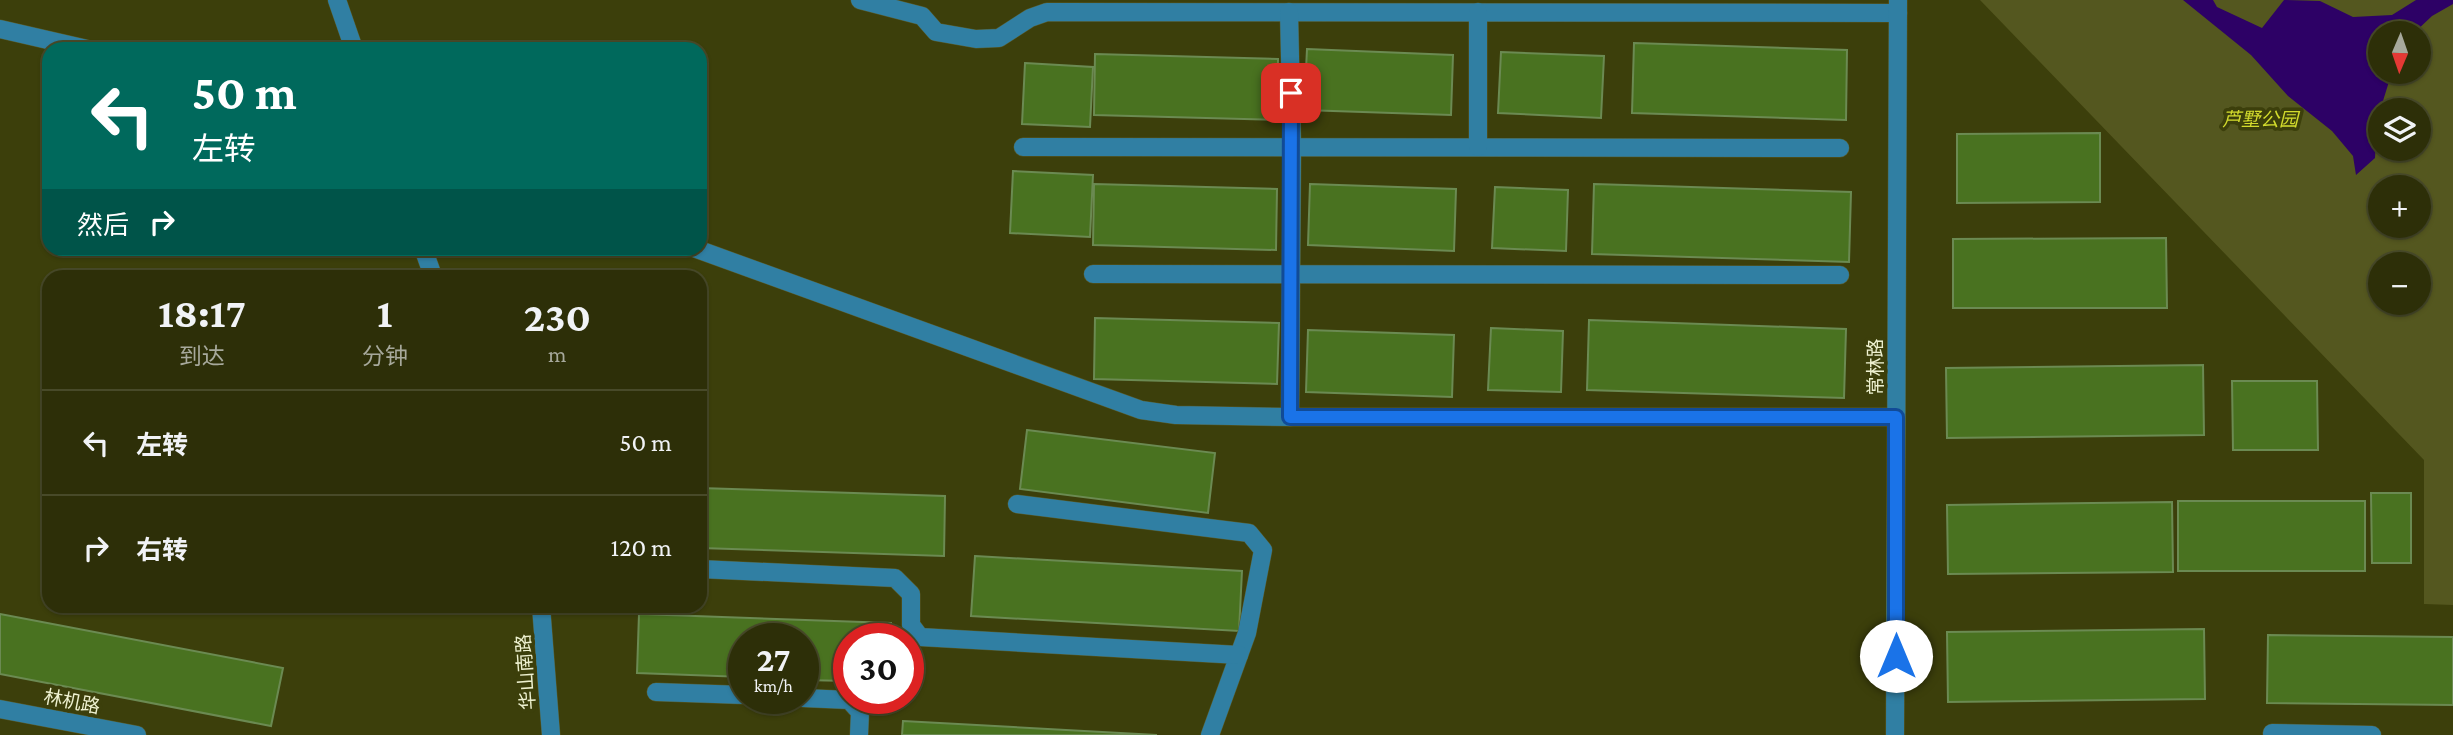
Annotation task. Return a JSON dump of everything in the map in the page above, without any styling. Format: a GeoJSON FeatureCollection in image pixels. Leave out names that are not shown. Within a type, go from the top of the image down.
{"type":"FeatureCollection","features":[{"type":"Feature","properties":{"kind":"street"},"geometry":{"type":"LineString","coordinates":[[337,0],[352,42]]}},
{"type":"Feature","properties":{"kind":"street"},"geometry":{"type":"LineString","coordinates":[[860,0],[922,16],[936,32],[976,39],[999,38],[1030,18],[1047,12],[1188,6],[1289,12],[1898,6]]}},
{"type":"Feature","properties":{"kind":"street","name":"常林路"},"geometry":{"type":"LineString","coordinates":[[1895,735],[1898,6]]}},
{"type":"Feature","properties":{"kind":"street"},"geometry":{"type":"LineString","coordinates":[[1289,12],[1292,147],[1290,417]]}},
{"type":"Feature","properties":{"kind":"street"},"geometry":{"type":"LineString","coordinates":[[1478,12],[1478,147]]}},
{"type":"Feature","properties":{"kind":"street"},"geometry":{"type":"LineString","coordinates":[[0,29],[57,42]]}},
{"type":"Feature","properties":{"kind":"street"},"geometry":{"type":"LineString","coordinates":[[1023,147],[1840,148]]}},
{"type":"Feature","properties":{"kind":"street"},"geometry":{"type":"LineString","coordinates":[[707,253],[1141,410],[1176,415],[1896,417]]}},
{"type":"Feature","properties":{"kind":"street"},"geometry":{"type":"LineString","coordinates":[[1094,274],[1840,275]]}},
{"type":"Feature","properties":{"kind":"street"},"geometry":{"type":"LineString","coordinates":[[1017,504],[1249,533],[1263,550],[1247,633],[1210,735]]}},
{"type":"Feature","properties":{"kind":"street"},"geometry":{"type":"LineString","coordinates":[[707,569],[895,578],[912,594],[911,625],[920,637],[1239,655]]}},
{"type":"Feature","properties":{"kind":"street","name":"华山南路"},"geometry":{"type":"LineString","coordinates":[[542,613],[551,735]]}},
{"type":"Feature","properties":{"kind":"street"},"geometry":{"type":"LineString","coordinates":[[656,692],[728,694]]}},
{"type":"Feature","properties":{"kind":"street"},"geometry":{"type":"LineString","coordinates":[[819,699],[849,700],[860,712],[859,735]]}},
{"type":"Feature","properties":{"kind":"street","name":"林机路"},"geometry":{"type":"LineString","coordinates":[[0,709],[137,735]]}},
{"type":"Feature","properties":{"kind":"street"},"geometry":{"type":"LineString","coordinates":[[2272,733],[2372,735]]}},
{"type":"Feature","properties":{"kind":"green space","name":"芦墅公园"},"geometry":{"type":"Polygon","coordinates":[[[1980,0],[2453,0],[2453,605],[2424,604],[2424,460],[1980,0]]]}},
{"type":"Feature","properties":{"kind":"shaded area"},"geometry":{"type":"Polygon","coordinates":[[[2183,0],[2213,0],[2217,7],[2262,28],[2284,0],[2320,1],[2353,17],[2392,15],[2416,0],[2453,0],[2453,4],[2427,21],[2368,21],[2368,84],[2388,84],[2384,98],[2368,98],[2368,161],[2372,161],[2356,175],[2353,156],[2332,131],[2288,96],[2251,55],[2183,0]]]}},
{"type":"Feature","properties":{"kind":"building"},"geometry":{"type":"Polygon","coordinates":[[[1634,43],[1847,50],[1846,120],[1632,113],[1634,43]]]}},
{"type":"Feature","properties":{"kind":"building"},"geometry":{"type":"Polygon","coordinates":[[[1307,49],[1453,55],[1451,115],[1304,110],[1307,49]]]}},
{"type":"Feature","properties":{"kind":"building"},"geometry":{"type":"Polygon","coordinates":[[[1501,52],[1604,56],[1601,118],[1498,113],[1501,52]]]}},
{"type":"Feature","properties":{"kind":"building"},"geometry":{"type":"Polygon","coordinates":[[[1095,54],[1278,59],[1277,120],[1094,115],[1095,54]]]}},
{"type":"Feature","properties":{"kind":"building"},"geometry":{"type":"Polygon","coordinates":[[[1025,63],[1093,67],[1090,127],[1022,124],[1025,63]]]}},
{"type":"Feature","properties":{"kind":"building"},"geometry":{"type":"Polygon","coordinates":[[[2100,133],[2100,202],[1957,203],[1957,134],[2100,133]]]}},
{"type":"Feature","properties":{"kind":"building"},"geometry":{"type":"Polygon","coordinates":[[[1013,171],[1093,175],[1090,237],[1010,233],[1013,171]]]}},
{"type":"Feature","properties":{"kind":"building"},"geometry":{"type":"Polygon","coordinates":[[[1094,184],[1277,189],[1276,250],[1093,245],[1094,184]]]}},
{"type":"Feature","properties":{"kind":"building"},"geometry":{"type":"Polygon","coordinates":[[[1310,184],[1456,189],[1454,251],[1308,245],[1310,184]]]}},
{"type":"Feature","properties":{"kind":"building"},"geometry":{"type":"Polygon","coordinates":[[[1594,184],[1851,192],[1849,262],[1592,254],[1594,184]]]}},
{"type":"Feature","properties":{"kind":"building"},"geometry":{"type":"Polygon","coordinates":[[[1495,187],[1568,190],[1566,251],[1492,248],[1495,187]]]}},
{"type":"Feature","properties":{"kind":"building"},"geometry":{"type":"Polygon","coordinates":[[[2166,238],[2167,308],[1953,308],[1953,239],[2166,238]]]}},
{"type":"Feature","properties":{"kind":"building"},"geometry":{"type":"Polygon","coordinates":[[[1095,318],[1279,323],[1277,384],[1094,379],[1095,318]]]}},
{"type":"Feature","properties":{"kind":"building"},"geometry":{"type":"Polygon","coordinates":[[[1589,320],[1846,329],[1844,398],[1587,390],[1589,320]]]}},
{"type":"Feature","properties":{"kind":"building"},"geometry":{"type":"Polygon","coordinates":[[[1491,328],[1563,331],[1561,392],[1488,390],[1491,328]]]}},
{"type":"Feature","properties":{"kind":"building"},"geometry":{"type":"Polygon","coordinates":[[[1308,330],[1454,335],[1452,397],[1306,392],[1308,330]]]}},
{"type":"Feature","properties":{"kind":"building"},"geometry":{"type":"Polygon","coordinates":[[[2203,365],[2204,435],[1947,438],[1946,368],[2203,365]]]}},
{"type":"Feature","properties":{"kind":"building"},"geometry":{"type":"Polygon","coordinates":[[[2232,381],[2317,381],[2318,450],[2233,450],[2232,381]]]}},
{"type":"Feature","properties":{"kind":"building"},"geometry":{"type":"Polygon","coordinates":[[[1027,430],[1215,453],[1208,513],[1020,489],[1027,430]]]}},
{"type":"Feature","properties":{"kind":"building"},"geometry":{"type":"Polygon","coordinates":[[[707,488],[945,496],[944,556],[707,548],[707,488]]]}},
{"type":"Feature","properties":{"kind":"building"},"geometry":{"type":"Polygon","coordinates":[[[2371,493],[2411,493],[2411,563],[2372,563],[2371,493]]]}},
{"type":"Feature","properties":{"kind":"building"},"geometry":{"type":"Polygon","coordinates":[[[2178,501],[2365,501],[2365,571],[2178,571],[2178,501]]]}},
{"type":"Feature","properties":{"kind":"building"},"geometry":{"type":"Polygon","coordinates":[[[2172,502],[2173,572],[1948,574],[1947,505],[2172,502]]]}},
{"type":"Feature","properties":{"kind":"building"},"geometry":{"type":"Polygon","coordinates":[[[975,556],[1242,571],[1239,631],[971,616],[975,556]]]}},
{"type":"Feature","properties":{"kind":"building"},"geometry":{"type":"Polygon","coordinates":[[[0,614],[283,668],[271,726],[0,674],[0,614]]]}},
{"type":"Feature","properties":{"kind":"building"},"geometry":{"type":"Polygon","coordinates":[[[639,614],[891,623],[833,623],[833,681],[819,680],[819,623],[728,623],[728,676],[637,673],[639,614]]]}},
{"type":"Feature","properties":{"kind":"building"},"geometry":{"type":"Polygon","coordinates":[[[2204,629],[2205,699],[1948,702],[1947,632],[2204,629]]]}},
{"type":"Feature","properties":{"kind":"building"},"geometry":{"type":"Polygon","coordinates":[[[2268,635],[2453,637],[2453,705],[2267,703],[2268,635]]]}},
{"type":"Feature","properties":{"kind":"building"},"geometry":{"type":"Polygon","coordinates":[[[903,721],[1157,735],[902,735],[903,721]]]}},
{"type":"Feature","properties":{"kind":"route"},"geometry":{"type":"LineString","coordinates":[[1291,93],[1290,417],[1896,417],[1896,656]]}}]}
